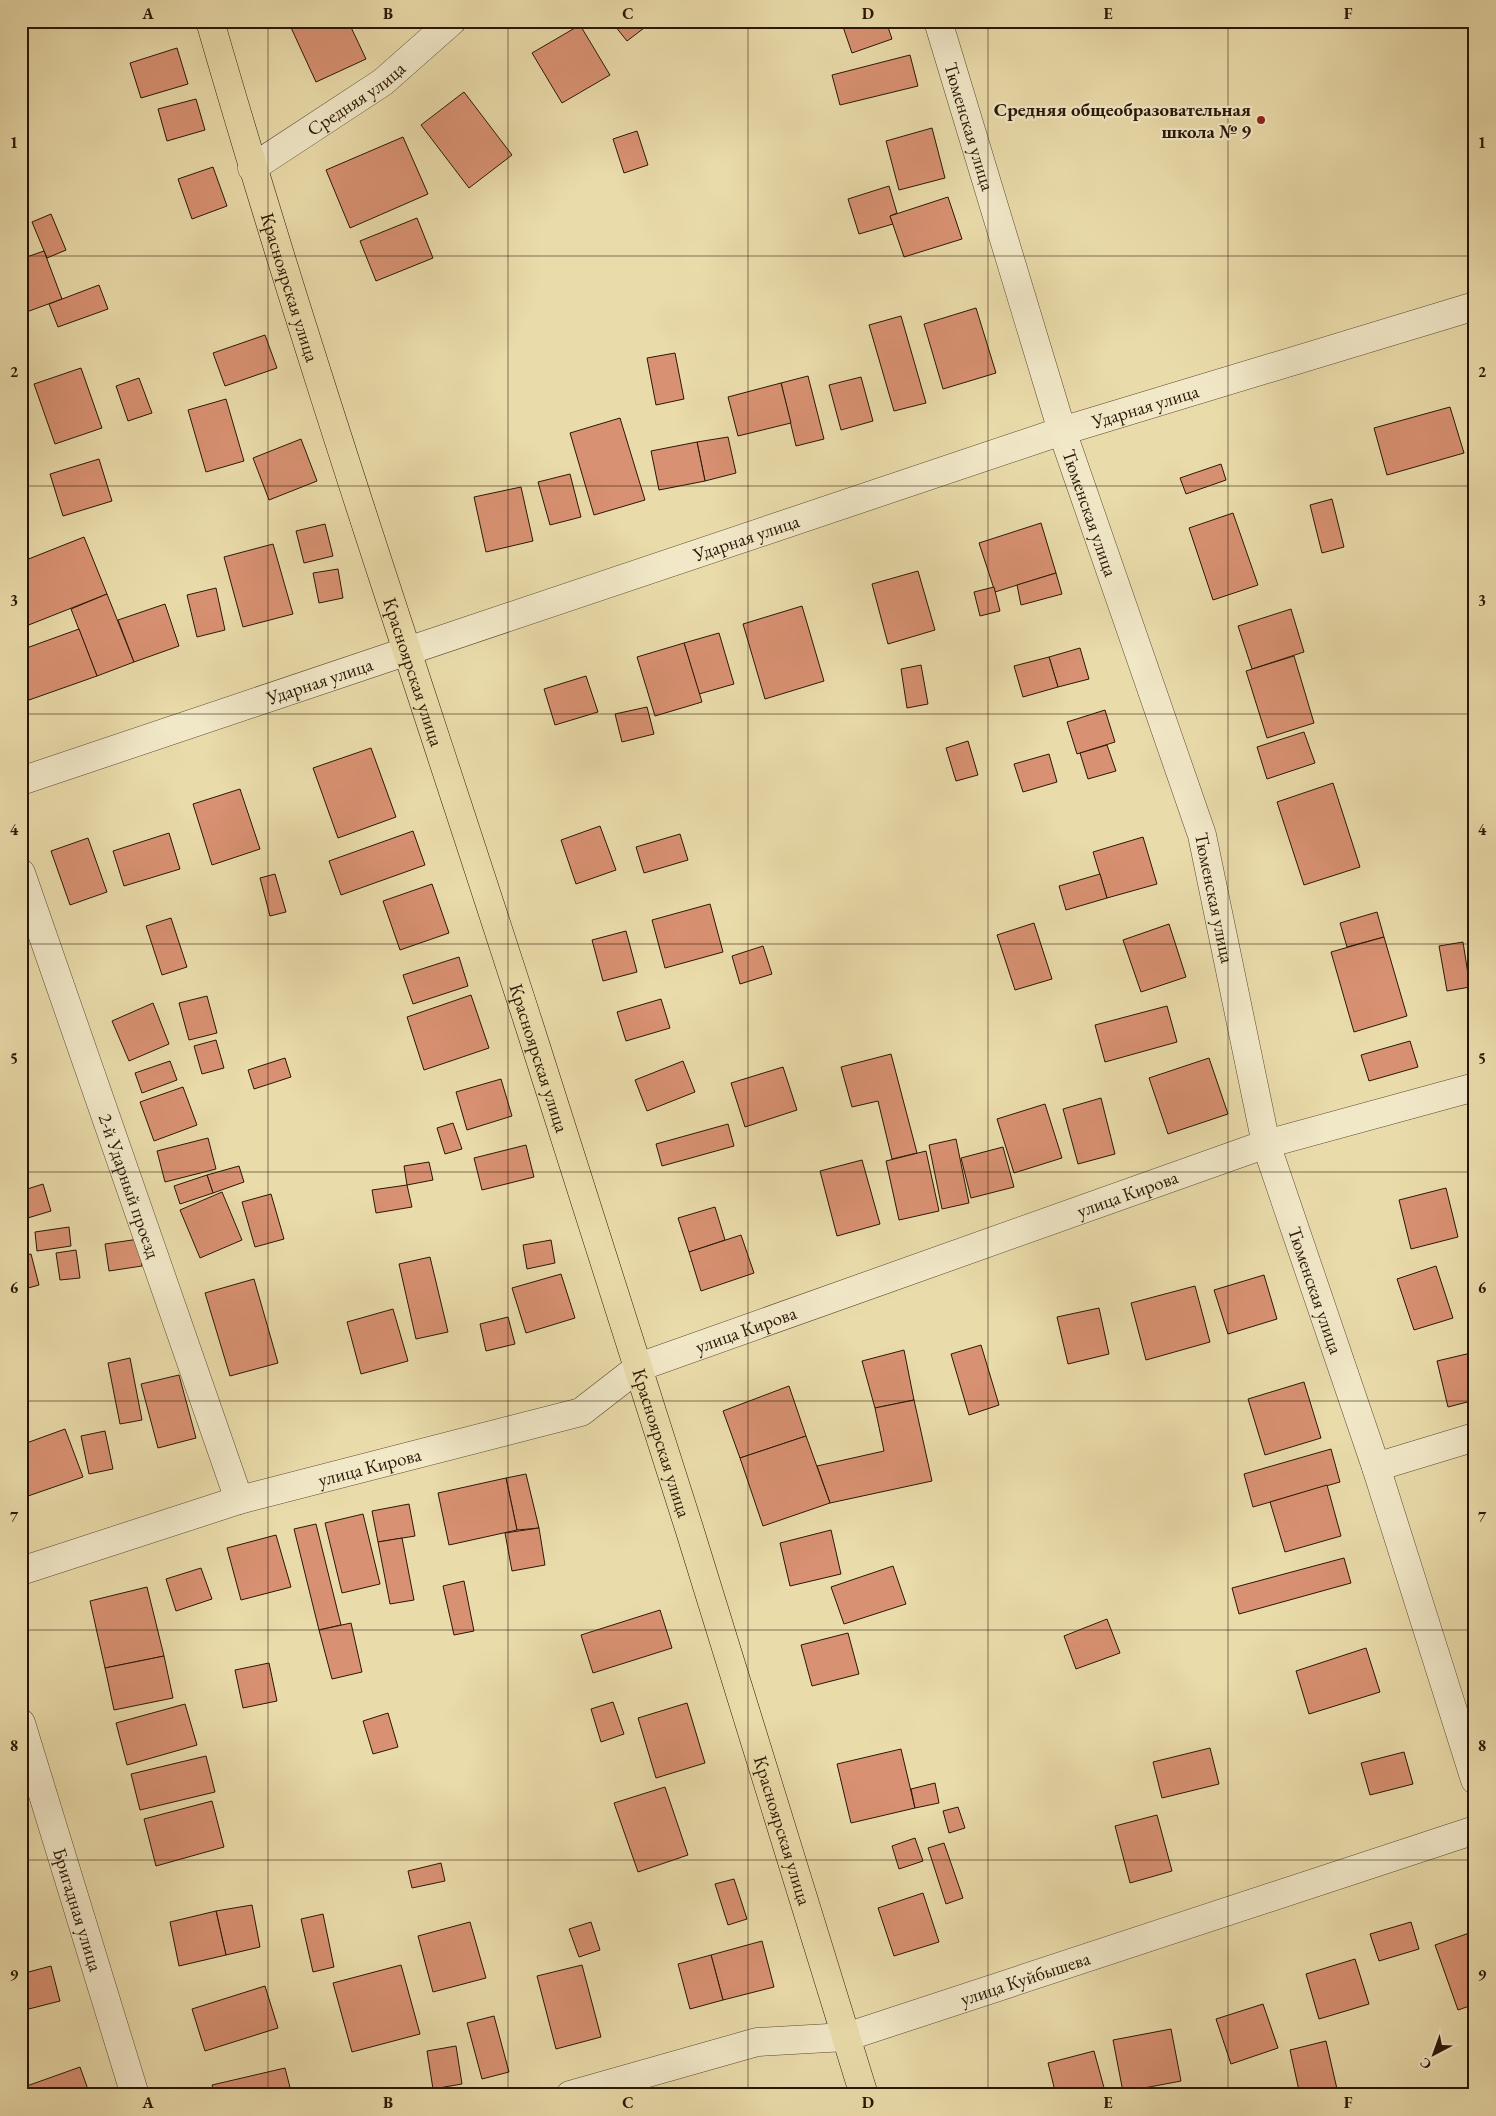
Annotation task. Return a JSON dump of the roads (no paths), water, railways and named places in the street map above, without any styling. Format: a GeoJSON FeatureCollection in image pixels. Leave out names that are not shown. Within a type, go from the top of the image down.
{"type":"FeatureCollection","features":[{"type":"Feature","properties":{"kind":"main road","name":"Красноярская улица"},"geometry":{"type":"LineString","coordinates":[[210,21],[252,168],[406,653],[530,1028],[639,1367],[864,2095]]}},
{"type":"Feature","properties":{"kind":"street","name":"Средняя улица"},"geometry":{"type":"LineString","coordinates":[[252,168],[383,82],[452,21]]}},
{"type":"Feature","properties":{"kind":"street","name":"Тюменская улица"},"geometry":{"type":"LineString","coordinates":[[938,21],[1062,431],[1202,835],[1266,1144],[1376,1467],[1475,1780]]}},
{"type":"Feature","properties":{"kind":"street","name":"Ударная улица"},"geometry":{"type":"LineString","coordinates":[[21,781],[1062,431],[1475,306]]}},
{"type":"Feature","properties":{"kind":"street","name":"2-й Ударный проезд"},"geometry":{"type":"LineString","coordinates":[[21,873],[239,1500]]}},
{"type":"Feature","properties":{"kind":"street","name":"улица Кирова"},"geometry":{"type":"LineString","coordinates":[[21,1571],[239,1500],[580,1412],[639,1367],[1266,1144],[1475,1086]]}},
{"type":"Feature","properties":{"kind":"street"},"geometry":{"type":"LineString","coordinates":[[1376,1467],[1475,1437]]}},
{"type":"Feature","properties":{"kind":"street","name":"Бригадная улица"},"geometry":{"type":"LineString","coordinates":[[21,1724],[135,2095]]}},
{"type":"Feature","properties":{"kind":"street","name":"улица Куйбышева"},"geometry":{"type":"LineString","coordinates":[[570,2095],[757,2042],[846,2037],[1475,1830]]}},
{"type":"Feature","properties":{"kind":"place","name":"Средняя общеобразовательная школа № 9"},"geometry":{"type":"Point","coordinates":[1261,120]}}]}
